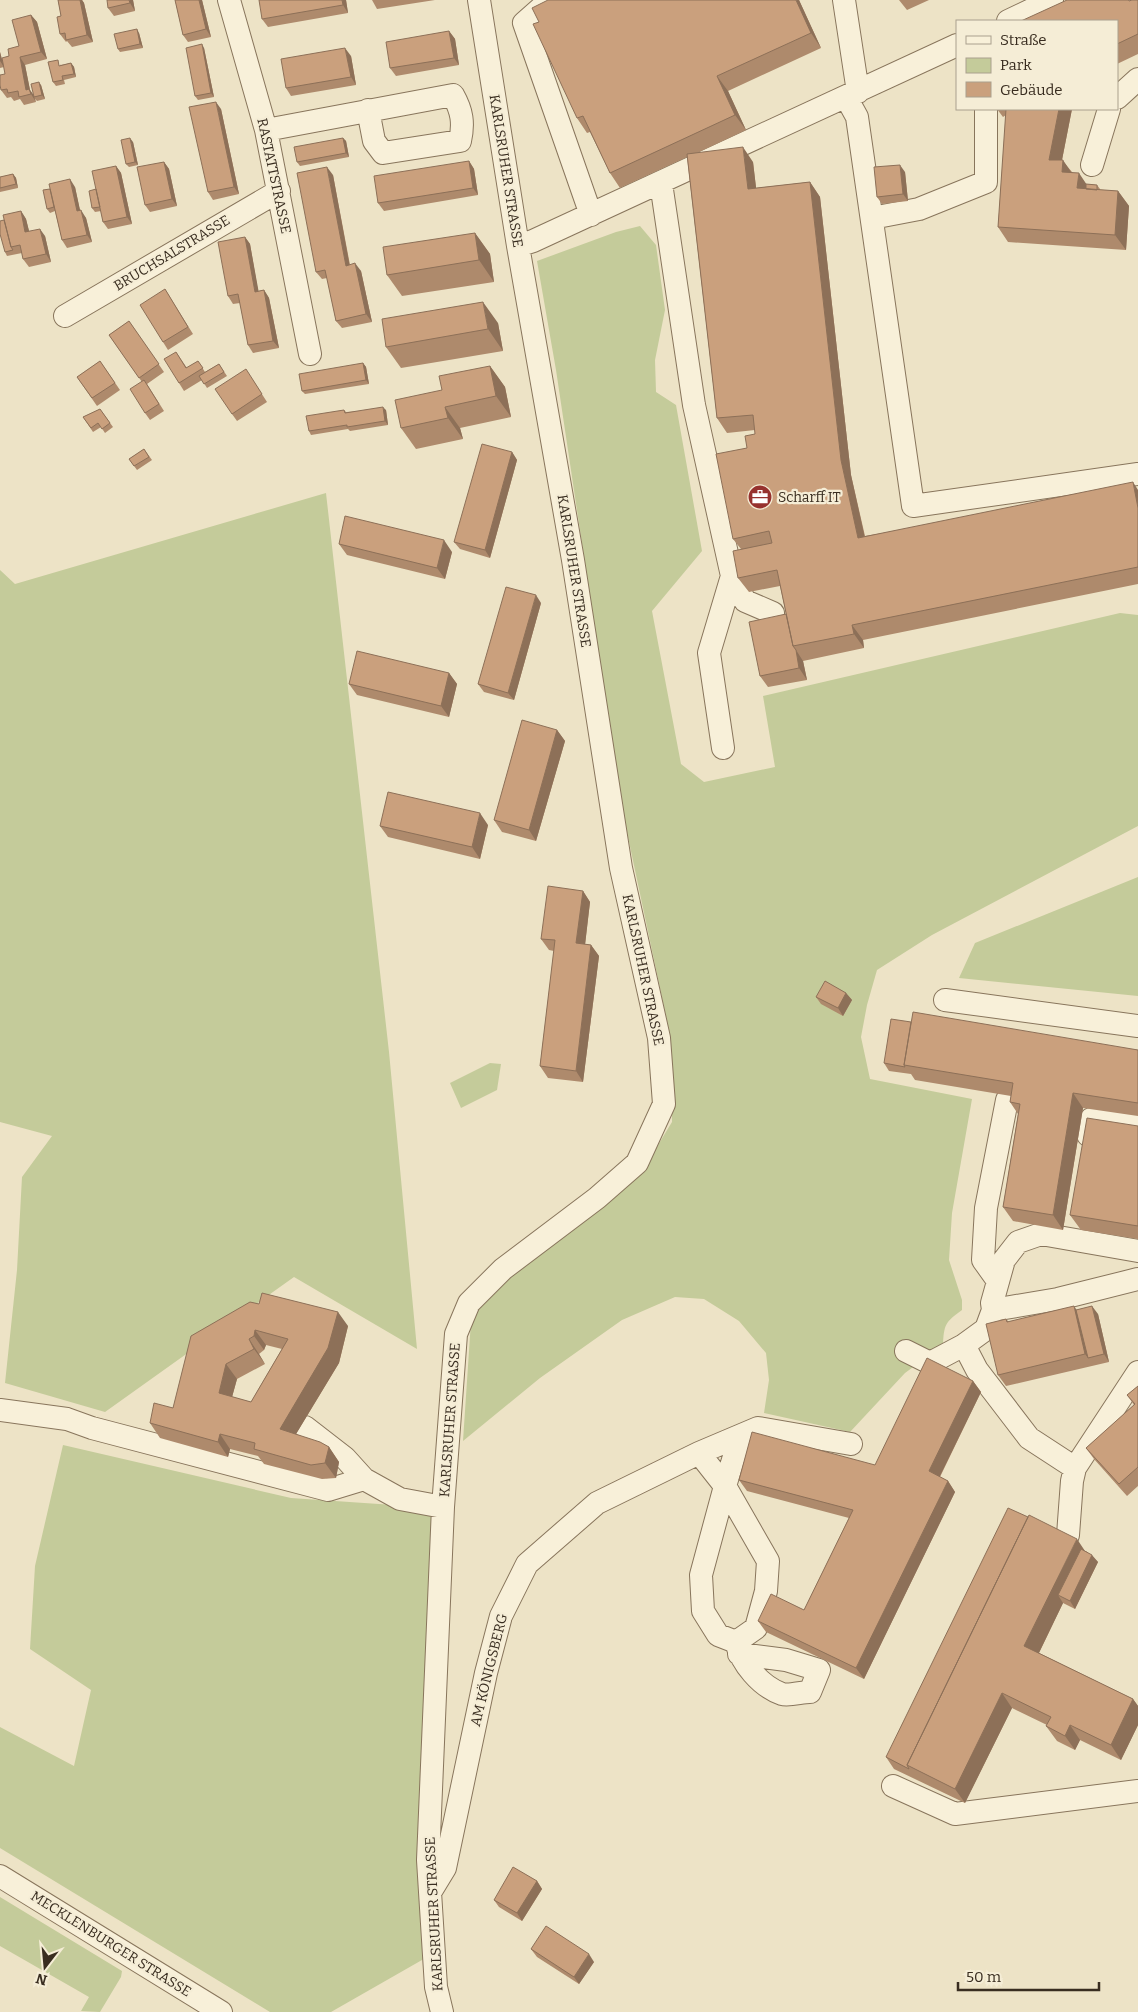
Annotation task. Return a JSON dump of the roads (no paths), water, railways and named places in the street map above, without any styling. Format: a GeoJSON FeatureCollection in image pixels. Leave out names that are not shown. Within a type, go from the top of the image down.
{"type":"FeatureCollection","features":[{"type":"Feature","properties":{"kind":"street","name":"RASTATTSTRASSE"},"geometry":{"type":"LineString","coordinates":[[229,0],[266,130],[310,354]]}},
{"type":"Feature","properties":{"kind":"street","name":"KARLSRUHER STRASSE"},"geometry":{"type":"LineString","coordinates":[[442,2012],[436,1987],[428,1860],[443,1507],[456,1334],[469,1303],[503,1269],[597,1198],[637,1163],[664,1104],[659,1038],[621,868],[573,560],[518,246],[478,0]]}},
{"type":"Feature","properties":{"kind":"street"},"geometry":{"type":"LineString","coordinates":[[550,0],[524,23],[591,215]]}},
{"type":"Feature","properties":{"kind":"street"},"geometry":{"type":"LineString","coordinates":[[844,0],[852,95],[872,218],[913,506],[1138,474]]}},
{"type":"Feature","properties":{"kind":"street"},"geometry":{"type":"LineString","coordinates":[[1010,20],[1052,0]]}},
{"type":"Feature","properties":{"kind":"street"},"geometry":{"type":"LineString","coordinates":[[518,246],[661,183],[956,45]]}},
{"type":"Feature","properties":{"kind":"street"},"geometry":{"type":"LineString","coordinates":[[1118,97],[1138,79]]}},
{"type":"Feature","properties":{"kind":"street"},"geometry":{"type":"LineString","coordinates":[[266,130],[368,110]]}},
{"type":"Feature","properties":{"kind":"street"},"geometry":{"type":"LineString","coordinates":[[872,218],[919,209],[986,182],[986,110]]}},
{"type":"Feature","properties":{"kind":"street"},"geometry":{"type":"LineString","coordinates":[[1092,165],[1109,110]]}},
{"type":"Feature","properties":{"kind":"street"},"geometry":{"type":"LineString","coordinates":[[661,183],[694,405],[732,576],[745,601],[773,613]]}},
{"type":"Feature","properties":{"kind":"street","name":"BRUCHSALSTRASSE"},"geometry":{"type":"LineString","coordinates":[[65,316],[279,191]]}},
{"type":"Feature","properties":{"kind":"street"},"geometry":{"type":"LineString","coordinates":[[724,748],[709,653],[732,576]]}},
{"type":"Feature","properties":{"kind":"street"},"geometry":{"type":"LineString","coordinates":[[945,1000],[1138,1026]]}},
{"type":"Feature","properties":{"kind":"street"},"geometry":{"type":"LineString","coordinates":[[998,1281],[983,1260],[986,1208],[1007,1100]]}},
{"type":"Feature","properties":{"kind":"street"},"geometry":{"type":"LineString","coordinates":[[1084,1156],[1091,1119],[1138,1125]]}},
{"type":"Feature","properties":{"kind":"street"},"geometry":{"type":"LineString","coordinates":[[906,1351],[930,1363],[964,1345],[986,1330],[994,1310],[992,1303],[1004,1260],[1018,1242],[1041,1234],[1070,1229],[1138,1251]]}},
{"type":"Feature","properties":{"kind":"street"},"geometry":{"type":"LineString","coordinates":[[994,1310],[1058,1298],[1138,1279]]}},
{"type":"Feature","properties":{"kind":"street"},"geometry":{"type":"LineString","coordinates":[[964,1345],[977,1370],[1029,1438],[1075,1468]]}},
{"type":"Feature","properties":{"kind":"street"},"geometry":{"type":"LineString","coordinates":[[1068,1535],[1072,1481],[1075,1468],[1138,1372]]}},
{"type":"Feature","properties":{"kind":"street"},"geometry":{"type":"LineString","coordinates":[[0,1410],[66,1419],[92,1428],[328,1490],[364,1480]]}},
{"type":"Feature","properties":{"kind":"street"},"geometry":{"type":"LineString","coordinates":[[304,1427],[345,1458],[364,1480],[400,1499],[443,1507]]}},
{"type":"Feature","properties":{"kind":"street","name":"AM KÖNIGSBERG"},"geometry":{"type":"LineString","coordinates":[[430,1891],[445,1868],[486,1673],[502,1616],[527,1564],[597,1503],[699,1453],[758,1428],[851,1444]]}},
{"type":"Feature","properties":{"kind":"street"},"geometry":{"type":"LineString","coordinates":[[699,1453],[725,1486],[768,1561],[766,1591],[756,1628],[738,1648],[718,1635],[702,1611],[701,1575],[725,1486],[740,1437]]}},
{"type":"Feature","properties":{"kind":"street"},"geometry":{"type":"LineString","coordinates":[[893,1786],[955,1814],[1138,1791]]}},
{"type":"Feature","properties":{"kind":"street","name":"MECKLENBURGER STRASSE"},"geometry":{"type":"LineString","coordinates":[[0,1876],[221,2012]]}},
{"type":"Feature","properties":{"kind":"place","name":"Scharff IT"},"geometry":{"type":"Point","coordinates":[760,497]}}]}
